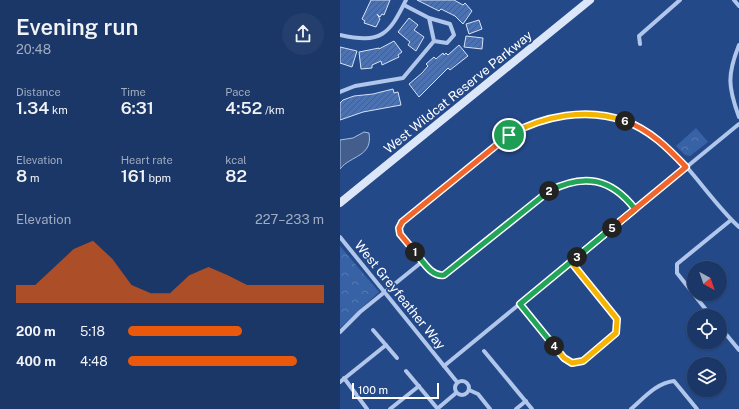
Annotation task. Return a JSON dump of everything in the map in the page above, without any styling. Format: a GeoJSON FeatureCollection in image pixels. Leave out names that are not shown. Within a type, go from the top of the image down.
{"type":"FeatureCollection","features":[{"type":"Feature","properties":{"kind":"main road","name":"West Wildcat Reserve Parkway"},"geometry":{"type":"LineString","coordinates":[[340,203],[590,0]]}},
{"type":"Feature","properties":{"kind":"street"},"geometry":{"type":"LineString","coordinates":[[340,35],[368,39],[383,35],[394,25],[406,0]]}},
{"type":"Feature","properties":{"kind":"street"},"geometry":{"type":"LineString","coordinates":[[640,44],[639,36],[680,0]]}},
{"type":"Feature","properties":{"kind":"street"},"geometry":{"type":"LineString","coordinates":[[734,0],[739,6]]}},
{"type":"Feature","properties":{"kind":"street"},"geometry":{"type":"LineString","coordinates":[[404,5],[429,18],[450,24],[454,35],[447,43],[434,41]]}},
{"type":"Feature","properties":{"kind":"street"},"geometry":{"type":"LineString","coordinates":[[429,18],[434,41]]}},
{"type":"Feature","properties":{"kind":"street"},"geometry":{"type":"LineString","coordinates":[[340,92],[355,86],[403,78],[434,41]]}},
{"type":"Feature","properties":{"kind":"street"},"geometry":{"type":"LineString","coordinates":[[739,45],[730,67],[730,94],[739,117]]}},
{"type":"Feature","properties":{"kind":"street"},"geometry":{"type":"LineString","coordinates":[[635,209],[619,191],[601,183],[581,179],[564,183],[547,192],[444,275],[439,276],[434,274],[422,261],[400,234],[399,228],[402,222],[509,135],[528,125],[548,118],[568,115],[597,115],[621,119],[639,126],[658,139],[686,167],[731,220],[739,227]]}},
{"type":"Feature","properties":{"kind":"street"},"geometry":{"type":"LineString","coordinates":[[444,366],[739,124]]}},
{"type":"Feature","properties":{"kind":"street"},"geometry":{"type":"LineString","coordinates":[[705,309],[677,273],[677,264],[731,220]]}},
{"type":"Feature","properties":{"kind":"street","name":"West Greyfeather Way"},"geometry":{"type":"LineString","coordinates":[[340,237],[457,382]]}},
{"type":"Feature","properties":{"kind":"street"},"geometry":{"type":"LineString","coordinates":[[340,332],[384,292],[422,261]]}},
{"type":"Feature","properties":{"kind":"street"},"geometry":{"type":"LineString","coordinates":[[520,304],[564,358],[572,363],[583,361],[616,333],[617,319],[571,262]]}},
{"type":"Feature","properties":{"kind":"street"},"geometry":{"type":"LineString","coordinates":[[374,330],[397,358]]}},
{"type":"Feature","properties":{"kind":"street"},"geometry":{"type":"LineString","coordinates":[[727,335],[739,350]]}},
{"type":"Feature","properties":{"kind":"street"},"geometry":{"type":"LineString","coordinates":[[340,382],[386,345]]}},
{"type":"Feature","properties":{"kind":"street"},"geometry":{"type":"LineString","coordinates":[[484,351],[532,409]]}},
{"type":"Feature","properties":{"kind":"street"},"geometry":{"type":"LineString","coordinates":[[406,371],[437,409],[456,392]]}},
{"type":"Feature","properties":{"kind":"street"},"geometry":{"type":"LineString","coordinates":[[344,378],[367,409]]}},
{"type":"Feature","properties":{"kind":"street"},"geometry":{"type":"LineString","coordinates":[[465,381],[469,386],[469,390],[465,395],[461,395],[456,392],[454,388],[457,382],[465,381]]}},
{"type":"Feature","properties":{"kind":"street"},"geometry":{"type":"LineString","coordinates":[[630,409],[665,382],[674,381],[697,409]]}},
{"type":"Feature","properties":{"kind":"street"},"geometry":{"type":"LineString","coordinates":[[390,409],[419,386]]}},
{"type":"Feature","properties":{"kind":"street"},"geometry":{"type":"LineString","coordinates":[[469,390],[478,394],[489,407],[484,409]]}},
{"type":"Feature","properties":{"kind":"street"},"geometry":{"type":"LineString","coordinates":[[516,409],[526,401]]}},
{"type":"Feature","properties":{"kind":"green space"},"geometry":{"type":"Polygon","coordinates":[[[696,128],[708,142],[690,156],[685,155],[676,146],[696,128]]]}},
{"type":"Feature","properties":{"kind":"green space"},"geometry":{"type":"Polygon","coordinates":[[[340,246],[379,292],[340,328],[340,246]]]}},
{"type":"Feature","properties":{"kind":"shaded area"},"geometry":{"type":"Polygon","coordinates":[[[364,132],[369,133],[368,147],[360,155],[345,164],[340,169],[340,140],[353,138],[364,132]]]}},
{"type":"Feature","properties":{"kind":"building"},"geometry":{"type":"Polygon","coordinates":[[[371,0],[390,0],[384,15],[382,14],[380,17],[377,14],[380,19],[376,27],[364,23],[365,21],[362,19],[371,0]]]}},
{"type":"Feature","properties":{"kind":"building"},"geometry":{"type":"Polygon","coordinates":[[[417,0],[454,0],[463,5],[465,3],[472,11],[463,24],[455,16],[441,9],[439,11],[417,0]]]}},
{"type":"Feature","properties":{"kind":"building"},"geometry":{"type":"Polygon","coordinates":[[[409,18],[418,25],[414,30],[424,37],[416,51],[408,45],[410,42],[398,32],[409,18]]]}},
{"type":"Feature","properties":{"kind":"building"},"geometry":{"type":"Polygon","coordinates":[[[479,20],[482,29],[469,34],[466,24],[479,20]]]}},
{"type":"Feature","properties":{"kind":"building"},"geometry":{"type":"Polygon","coordinates":[[[466,36],[483,38],[482,49],[464,47],[466,36]]]}},
{"type":"Feature","properties":{"kind":"building"},"geometry":{"type":"Polygon","coordinates":[[[394,41],[402,52],[398,55],[399,57],[382,65],[381,61],[372,65],[372,68],[361,69],[359,52],[379,49],[394,41]]]}},
{"type":"Feature","properties":{"kind":"building"},"geometry":{"type":"Polygon","coordinates":[[[459,45],[468,56],[450,70],[448,68],[419,97],[409,84],[422,73],[428,66],[426,64],[434,57],[436,59],[443,53],[444,55],[446,53],[448,55],[459,45]]]}},
{"type":"Feature","properties":{"kind":"building"},"geometry":{"type":"Polygon","coordinates":[[[340,47],[357,51],[352,67],[340,63],[340,47]]]}},
{"type":"Feature","properties":{"kind":"building"},"geometry":{"type":"Polygon","coordinates":[[[393,89],[394,93],[398,92],[401,105],[363,112],[340,120],[340,103],[343,100],[354,96],[373,94],[393,89]]]}},
{"type":"Feature","properties":{"kind":"route"},"geometry":{"type":"LineString","coordinates":[[509,135],[402,222],[399,228],[400,234],[434,274],[439,276],[444,275],[547,192],[564,183],[581,179],[601,183],[619,191],[635,209],[571,262],[617,319],[616,333],[583,361],[572,363],[564,358],[520,304],[603,235],[635,209],[686,167],[658,139],[639,126],[621,119],[597,115],[568,115],[548,118],[528,125],[509,135]]}}]}
